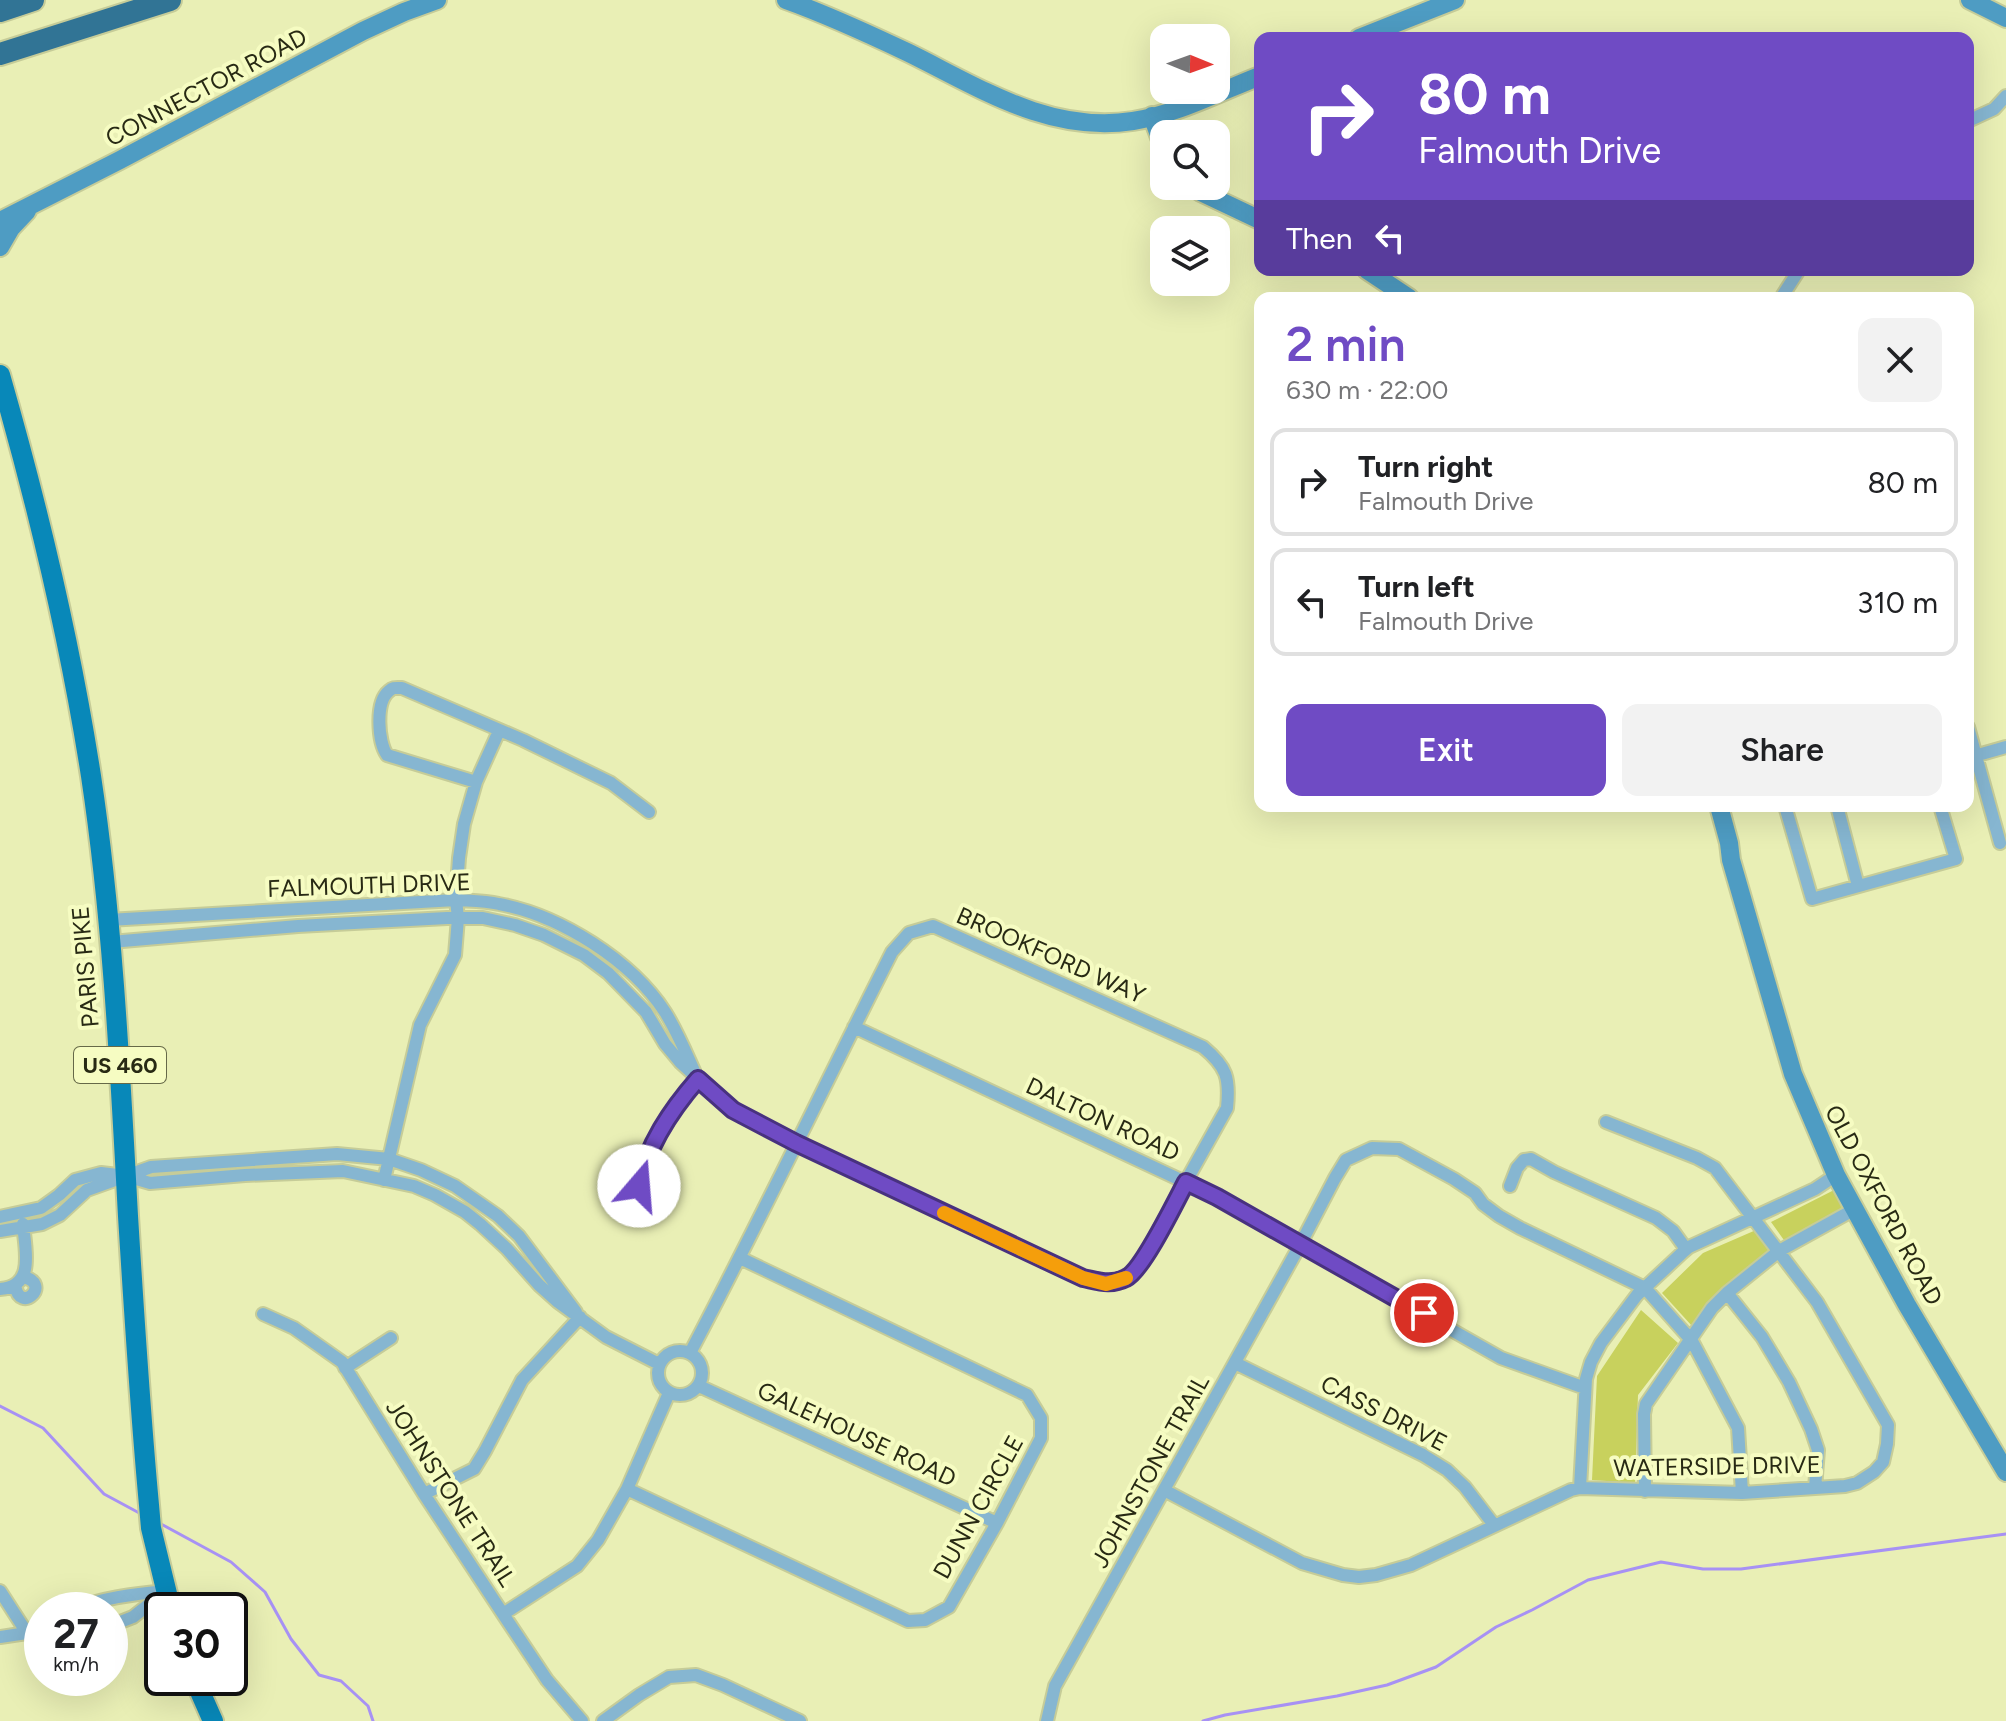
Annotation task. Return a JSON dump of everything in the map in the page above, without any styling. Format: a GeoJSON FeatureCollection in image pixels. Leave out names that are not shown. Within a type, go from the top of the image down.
{"type":"FeatureCollection","features":[{"type":"Feature","properties":{"kind":"highway"},"geometry":{"type":"LineString","coordinates":[[0,11],[33,0]]}},
{"type":"Feature","properties":{"kind":"highway"},"geometry":{"type":"LineString","coordinates":[[0,54],[170,0]]}},
{"type":"Feature","properties":{"kind":"main road","name":"CONNECTOR ROAD"},"geometry":{"type":"LineString","coordinates":[[0,221],[342,42],[437,0]]}},
{"type":"Feature","properties":{"kind":"main road"},"geometry":{"type":"LineString","coordinates":[[786,0],[907,52],[995,97],[1070,121],[1135,120],[1164,113],[1254,78]]}},
{"type":"Feature","properties":{"kind":"main road"},"geometry":{"type":"LineString","coordinates":[[1374,32],[1455,0]]}},
{"type":"Feature","properties":{"kind":"main road"},"geometry":{"type":"LineString","coordinates":[[1970,0],[2006,18]]}},
{"type":"Feature","properties":{"kind":"main road"},"geometry":{"type":"LineString","coordinates":[[1152,116],[1154,120]]}},
{"type":"Feature","properties":{"kind":"main road"},"geometry":{"type":"LineString","coordinates":[[1218,200],[1254,217]]}},
{"type":"Feature","properties":{"kind":"main road"},"geometry":{"type":"LineString","coordinates":[[0,247],[11,228],[35,203]]}},
{"type":"Feature","properties":{"kind":"main road"},"geometry":{"type":"LineString","coordinates":[[1376,276],[1400,292]]}},
{"type":"Feature","properties":{"kind":"main road","name":"PARIS PIKE"},"geometry":{"type":"LineString","coordinates":[[0,375],[3,396],[41,527],[66,640],[91,780],[111,942],[135,1333],[151,1528],[166,1592]]}},
{"type":"Feature","properties":{"kind":"main road","name":"OLD OXFORD ROAD"},"geometry":{"type":"LineString","coordinates":[[1721,812],[1731,860],[1800,1093],[1836,1175],[1907,1305],[2006,1472]]}},
{"type":"Feature","properties":{"kind":"main road"},"geometry":{"type":"LineString","coordinates":[[202,1696],[213,1721]]}},
{"type":"Feature","properties":{"kind":"street"},"geometry":{"type":"LineString","coordinates":[[1974,118],[1994,109],[2006,96]]}},
{"type":"Feature","properties":{"kind":"street"},"geometry":{"type":"LineString","coordinates":[[476,782],[387,755],[381,747],[380,714],[384,698],[393,688],[402,688],[523,740],[611,783],[649,812]]}},
{"type":"Feature","properties":{"kind":"street"},"geometry":{"type":"LineString","coordinates":[[384,1180],[420,1025],[455,955],[456,900],[464,824],[476,782],[499,731]]}},
{"type":"Feature","properties":{"kind":"street"},"geometry":{"type":"LineString","coordinates":[[1974,755],[2006,747]]}},
{"type":"Feature","properties":{"kind":"street"},"geometry":{"type":"LineString","coordinates":[[1974,762],[2000,843]]}},
{"type":"Feature","properties":{"kind":"street"},"geometry":{"type":"LineString","coordinates":[[1787,812],[1812,899],[1956,859],[1942,812]]}},
{"type":"Feature","properties":{"kind":"street"},"geometry":{"type":"LineString","coordinates":[[1839,812],[1858,886]]}},
{"type":"Feature","properties":{"kind":"street","name":"FALMOUTH DRIVE"},"geometry":{"type":"LineString","coordinates":[[108,920],[456,900],[500,904],[534,914],[580,935],[639,980],[665,1012],[698,1079]]}},
{"type":"Feature","properties":{"kind":"street","name":"FALMOUTH DRIVE"},"geometry":{"type":"LineString","coordinates":[[111,942],[298,926],[458,918],[483,918],[515,925],[584,955],[608,973],[646,1012],[665,1044],[733,1110],[796,1143],[1083,1278],[1106,1284],[1128,1278],[1142,1260],[1186,1182]]}},
{"type":"Feature","properties":{"kind":"street","name":"BROOKFORD WAY"},"geometry":{"type":"LineString","coordinates":[[690,1353],[892,952],[909,933],[933,926],[1203,1047],[1218,1060],[1225,1070],[1229,1087],[1227,1108],[1186,1182]]}},
{"type":"Feature","properties":{"kind":"street","name":"DALTON ROAD"},"geometry":{"type":"LineString","coordinates":[[854,1027],[1217,1197],[1501,1358],[1585,1388]]}},
{"type":"Feature","properties":{"kind":"street"},"geometry":{"type":"LineString","coordinates":[[635,1207],[643,1164],[661,1128],[698,1079]]}},
{"type":"Feature","properties":{"kind":"street","name":"WATERSIDE DRIVE"},"geometry":{"type":"LineString","coordinates":[[1164,1490],[1302,1563],[1359,1577],[1411,1565],[1559,1494],[1580,1488],[1742,1493],[1845,1486],[1857,1483],[1874,1472],[1883,1462],[1888,1425],[1817,1302],[1754,1218],[1715,1168],[1606,1122]]}},
{"type":"Feature","properties":{"kind":"street","name":"JOHNSTONE TRAIL"},"geometry":{"type":"LineString","coordinates":[[1047,1721],[1055,1686],[1346,1160],[1372,1148],[1399,1149],[1454,1179],[1475,1193],[1483,1204],[1520,1228],[1645,1288]]}},
{"type":"Feature","properties":{"kind":"street"},"geometry":{"type":"LineString","coordinates":[[0,1231],[42,1224],[60,1215],[87,1190],[151,1167],[337,1154],[389,1159],[455,1186],[498,1216],[519,1236],[580,1317]]}},
{"type":"Feature","properties":{"kind":"street"},"geometry":{"type":"LineString","coordinates":[[1510,1186],[1517,1168],[1524,1160],[1531,1159],[1656,1218],[1673,1231],[1686,1249]]}},
{"type":"Feature","properties":{"kind":"street"},"geometry":{"type":"LineString","coordinates":[[0,1217],[41,1208],[75,1180],[101,1173],[150,1183],[343,1171],[414,1186],[465,1212],[507,1249],[558,1302],[606,1337],[659,1364]]}},
{"type":"Feature","properties":{"kind":"street"},"geometry":{"type":"LineString","coordinates":[[1580,1488],[1585,1388],[1591,1362],[1601,1343],[1637,1295],[1686,1249],[1815,1189],[1836,1175]]}},
{"type":"Feature","properties":{"kind":"street"},"geometry":{"type":"LineString","coordinates":[[1645,1491],[1646,1404],[1712,1308],[1779,1251],[1855,1209]]}},
{"type":"Feature","properties":{"kind":"street"},"geometry":{"type":"LineString","coordinates":[[0,1289],[19,1281],[26,1254],[22,1214]]}},
{"type":"Feature","properties":{"kind":"street"},"geometry":{"type":"LineString","coordinates":[[486,1230],[498,1216]]}},
{"type":"Feature","properties":{"kind":"street","name":"DUNN CIRCLE"},"geometry":{"type":"LineString","coordinates":[[627,1489],[908,1621],[925,1620],[949,1607],[1041,1438],[1041,1418],[1027,1395],[740,1258]]}},
{"type":"Feature","properties":{"kind":"street"},"geometry":{"type":"LineString","coordinates":[[1645,1288],[1690,1338],[1738,1428],[1742,1493]]}},
{"type":"Feature","properties":{"kind":"street"},"geometry":{"type":"LineString","coordinates":[[1727,1293],[1762,1337],[1789,1382],[1811,1429],[1818,1450],[1815,1488]]}},
{"type":"Feature","properties":{"kind":"street","name":"JOHNSTONE TRAIL"},"geometry":{"type":"LineString","coordinates":[[263,1314],[294,1328],[342,1362],[424,1494],[547,1680],[582,1721]]}},
{"type":"Feature","properties":{"kind":"street"},"geometry":{"type":"LineString","coordinates":[[424,1494],[474,1469],[522,1380],[580,1317]]}},
{"type":"Feature","properties":{"kind":"street"},"geometry":{"type":"LineString","coordinates":[[345,1368],[391,1338]]}},
{"type":"Feature","properties":{"kind":"street"},"geometry":{"type":"LineString","coordinates":[[669,1353],[690,1353],[699,1362],[703,1374],[699,1386],[685,1395],[669,1393],[661,1386],[657,1375],[659,1364],[669,1353]]}},
{"type":"Feature","properties":{"kind":"street","name":"CASS DRIVE"},"geometry":{"type":"LineString","coordinates":[[1235,1363],[1423,1455],[1447,1470],[1465,1487],[1494,1525]]}},
{"type":"Feature","properties":{"kind":"street","name":"GALEHOUSE ROAD"},"geometry":{"type":"LineString","coordinates":[[699,1386],[997,1523]]}},
{"type":"Feature","properties":{"kind":"street"},"geometry":{"type":"LineString","coordinates":[[503,1614],[577,1566],[598,1540],[627,1489],[669,1393]]}},
{"type":"Feature","properties":{"kind":"street"},"geometry":{"type":"LineString","coordinates":[[0,1591],[24,1628]]}},
{"type":"Feature","properties":{"kind":"street"},"geometry":{"type":"LineString","coordinates":[[0,1637],[24,1633]]}},
{"type":"Feature","properties":{"kind":"street"},"geometry":{"type":"LineString","coordinates":[[603,1721],[669,1677],[696,1675],[800,1721]]}},
{"type":"Feature","properties":{"kind":"green space"},"geometry":{"type":"Polygon","coordinates":[[[1838,1188],[1849,1207],[1786,1243],[1771,1222],[1838,1188]]]}},
{"type":"Feature","properties":{"kind":"green space"},"geometry":{"type":"Polygon","coordinates":[[[1756,1230],[1773,1250],[1692,1326],[1662,1293],[1703,1253],[1756,1230]]]}},
{"type":"Feature","properties":{"kind":"green space"},"geometry":{"type":"Polygon","coordinates":[[[1641,1310],[1678,1343],[1638,1395],[1635,1483],[1592,1480],[1597,1376],[1641,1310]]]}},
{"type":"Feature","properties":{"kind":"waterway"},"geometry":{"type":"LineString","coordinates":[[0,1406],[43,1428],[104,1494],[143,1515]]}},
{"type":"Feature","properties":{"kind":"waterway"},"geometry":{"type":"LineString","coordinates":[[161,1524],[231,1562],[265,1592],[291,1639],[319,1675],[341,1681],[368,1706],[373,1721]]}},
{"type":"Feature","properties":{"kind":"waterway"},"geometry":{"type":"LineString","coordinates":[[1203,1721],[1387,1685],[1436,1667],[1496,1627],[1588,1580],[1661,1562],[1703,1569],[1741,1569],[2006,1534]]}},
{"type":"Feature","properties":{"kind":"slow traffic"},"geometry":{"type":"LineString","coordinates":[[944,1213],[1083,1278],[1106,1284],[1126,1278]]}},
{"type":"Feature","properties":{"kind":"route"},"geometry":{"type":"LineString","coordinates":[[639,1186],[643,1164],[661,1128],[698,1079],[733,1110],[796,1143],[1083,1278],[1106,1284],[1128,1278],[1142,1260],[1186,1182],[1424,1313]]}}]}
